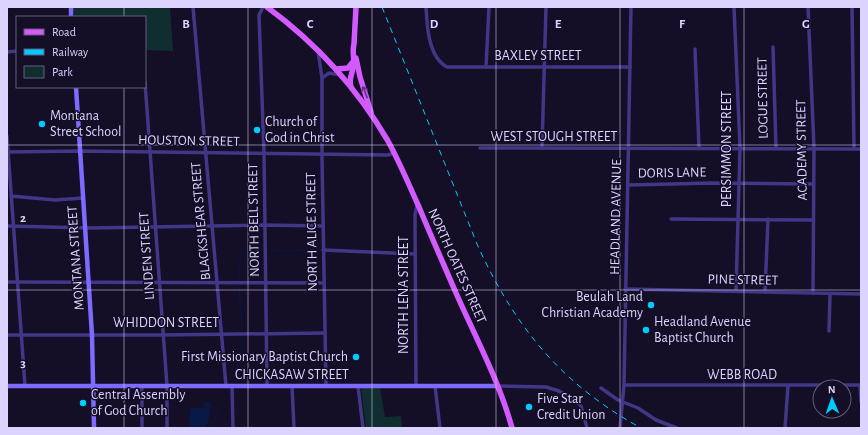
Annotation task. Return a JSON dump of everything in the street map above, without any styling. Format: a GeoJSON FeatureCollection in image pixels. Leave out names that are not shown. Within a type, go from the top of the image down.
{"type":"FeatureCollection","features":[{"type":"Feature","properties":{"kind":"main road"},"geometry":{"type":"LineString","coordinates":[[267,7],[318,50],[345,78],[372,117]]}},
{"type":"Feature","properties":{"kind":"main road"},"geometry":{"type":"LineString","coordinates":[[356,7],[354,44],[358,68],[372,117]]}},
{"type":"Feature","properties":{"kind":"main road"},"geometry":{"type":"LineString","coordinates":[[345,78],[354,65],[352,50],[354,44]]}},
{"type":"Feature","properties":{"kind":"main road"},"geometry":{"type":"LineString","coordinates":[[336,69],[348,68],[354,61]]}},
{"type":"Feature","properties":{"kind":"main road"},"geometry":{"type":"LineString","coordinates":[[345,78],[356,76],[358,68]]}},
{"type":"Feature","properties":{"kind":"main road","name":"NORTH OATES STREET"},"geometry":{"type":"LineString","coordinates":[[372,117],[394,153],[417,204],[497,386],[512,428]]}},
{"type":"Feature","properties":{"kind":"street","name":"BLACKSHEAR STREET"},"geometry":{"type":"LineString","coordinates":[[193,7],[226,386]]}},
{"type":"Feature","properties":{"kind":"street","name":"NORTH BELL STREET"},"geometry":{"type":"LineString","coordinates":[[263,7],[260,15],[264,153],[267,386]]}},
{"type":"Feature","properties":{"kind":"street","name":"BAXLEY STREET"},"geometry":{"type":"LineString","coordinates":[[426,7],[429,39],[438,59],[447,67],[630,67]]}},
{"type":"Feature","properties":{"kind":"street"},"geometry":{"type":"LineString","coordinates":[[486,67],[489,7]]}},
{"type":"Feature","properties":{"kind":"street"},"geometry":{"type":"LineString","coordinates":[[542,148],[546,7]]}},
{"type":"Feature","properties":{"kind":"street","name":"HEADLAND AVENUE"},"geometry":{"type":"LineString","coordinates":[[620,428],[624,385],[631,7]]}},
{"type":"Feature","properties":{"kind":"street","name":"PERSIMMON STREET"},"geometry":{"type":"LineString","coordinates":[[734,7],[740,148],[736,291]]}},
{"type":"Feature","properties":{"kind":"street","name":"ACADEMY STREET"},"geometry":{"type":"LineString","coordinates":[[808,7],[814,148],[813,293]]}},
{"type":"Feature","properties":{"kind":"street"},"geometry":{"type":"LineString","coordinates":[[852,7],[854,148]]}},
{"type":"Feature","properties":{"kind":"street","name":"LOGUE STREET"},"geometry":{"type":"LineString","coordinates":[[773,47],[776,148]]}},
{"type":"Feature","properties":{"kind":"street"},"geometry":{"type":"LineString","coordinates":[[695,49],[699,148]]}},
{"type":"Feature","properties":{"kind":"street","name":"NORTH ALICE STREET"},"geometry":{"type":"LineString","coordinates":[[318,50],[322,78],[323,250],[326,386]]}},
{"type":"Feature","properties":{"kind":"street"},"geometry":{"type":"LineString","coordinates":[[322,78],[329,73],[345,78]]}},
{"type":"Feature","properties":{"kind":"street","name":"MONTANA STREET"},"geometry":{"type":"LineString","coordinates":[[76,88],[92,335],[94,428]]}},
{"type":"Feature","properties":{"kind":"street","name":"LINDEN STREET"},"geometry":{"type":"LineString","coordinates":[[145,88],[167,386],[167,428]]}},
{"type":"Feature","properties":{"kind":"street"},"geometry":{"type":"LineString","coordinates":[[7,136],[25,386]]}},
{"type":"Feature","properties":{"kind":"street","name":"WEST STOUGH STREET"},"geometry":{"type":"LineString","coordinates":[[480,148],[861,148]]}},
{"type":"Feature","properties":{"kind":"street","name":"HOUSTON STREET"},"geometry":{"type":"LineString","coordinates":[[8,152],[80,151],[388,155],[394,153]]}},
{"type":"Feature","properties":{"kind":"street","name":"DORIS LANE"},"geometry":{"type":"LineString","coordinates":[[628,185],[814,184]]}},
{"type":"Feature","properties":{"kind":"street"},"geometry":{"type":"LineString","coordinates":[[11,196],[55,200],[83,198]]}},
{"type":"Feature","properties":{"kind":"street","name":"NORTH LENA STREET"},"geometry":{"type":"LineString","coordinates":[[416,386],[415,215],[417,204]]}},
{"type":"Feature","properties":{"kind":"street"},"geometry":{"type":"LineString","coordinates":[[671,219],[813,220]]}},
{"type":"Feature","properties":{"kind":"street"},"geometry":{"type":"LineString","coordinates":[[765,292],[768,220]]}},
{"type":"Feature","properties":{"kind":"street"},"geometry":{"type":"LineString","coordinates":[[7,226],[323,226]]}},
{"type":"Feature","properties":{"kind":"street"},"geometry":{"type":"LineString","coordinates":[[323,250],[415,254]]}},
{"type":"Feature","properties":{"kind":"street"},"geometry":{"type":"LineString","coordinates":[[7,282],[324,283]]}},
{"type":"Feature","properties":{"kind":"street","name":"PINE STREET"},"geometry":{"type":"LineString","coordinates":[[625,289],[861,294]]}},
{"type":"Feature","properties":{"kind":"street"},"geometry":{"type":"LineString","coordinates":[[829,330],[830,294]]}},
{"type":"Feature","properties":{"kind":"street","name":"WHIDDON STREET"},"geometry":{"type":"LineString","coordinates":[[7,335],[325,333]]}},
{"type":"Feature","properties":{"kind":"street","name":"WEBB ROAD"},"geometry":{"type":"LineString","coordinates":[[624,385],[861,386]]}},
{"type":"Feature","properties":{"kind":"street","name":"CHICKASAW STREET"},"geometry":{"type":"LineString","coordinates":[[7,386],[546,387],[559,391],[574,399],[581,406],[587,428]]}},
{"type":"Feature","properties":{"kind":"street"},"geometry":{"type":"LineString","coordinates":[[142,386],[142,428]]}},
{"type":"Feature","properties":{"kind":"street"},"geometry":{"type":"LineString","coordinates":[[232,386],[233,428]]}},
{"type":"Feature","properties":{"kind":"street"},"geometry":{"type":"LineString","coordinates":[[292,386],[294,428]]}},
{"type":"Feature","properties":{"kind":"street"},"geometry":{"type":"LineString","coordinates":[[358,386],[363,428]]}},
{"type":"Feature","properties":{"kind":"street"},"geometry":{"type":"LineString","coordinates":[[435,386],[440,428]]}},
{"type":"Feature","properties":{"kind":"street"},"geometry":{"type":"LineString","coordinates":[[785,428],[788,386]]}},
{"type":"Feature","properties":{"kind":"street"},"geometry":{"type":"LineString","coordinates":[[861,386],[861,402]]}},
{"type":"Feature","properties":{"kind":"street"},"geometry":{"type":"LineString","coordinates":[[601,388],[612,397],[638,408],[656,420],[677,428]]}},
{"type":"Feature","properties":{"kind":"green space"},"geometry":{"type":"Polygon","coordinates":[[[73,7],[170,7],[173,51],[146,50],[146,16],[74,16],[73,7]]]}},
{"type":"Feature","properties":{"kind":"green space"},"geometry":{"type":"Polygon","coordinates":[[[361,388],[380,388],[385,417],[401,416],[402,428],[366,428],[361,388]]]}},
{"type":"Feature","properties":{"kind":"water"},"geometry":{"type":"Polygon","coordinates":[[[209,402],[211,404],[209,419],[205,428],[171,428],[174,426],[189,427],[190,408],[204,408],[204,403],[209,402]]]}},
{"type":"Feature","properties":{"kind":"waterway"},"geometry":{"type":"LineString","coordinates":[[239,280],[241,250],[261,250]]}},
{"type":"Feature","properties":{"kind":"waterway"},"geometry":{"type":"LineString","coordinates":[[269,250],[321,251]]}},
{"type":"Feature","properties":{"kind":"waterway"},"geometry":{"type":"LineString","coordinates":[[239,286],[242,329]]}},
{"type":"Feature","properties":{"kind":"waterway"},"geometry":{"type":"LineString","coordinates":[[238,359],[242,353],[242,336]]}},
{"type":"Feature","properties":{"kind":"waterway"},"geometry":{"type":"LineString","coordinates":[[212,428],[218,409],[223,405]]}},
{"type":"Feature","properties":{"kind":"railway"},"geometry":{"type":"LineString","coordinates":[[382,7],[477,244],[491,274],[507,301],[524,327],[564,372],[587,392],[613,411],[641,428]]}},
{"type":"Feature","properties":{"kind":"place","name":"Montana Street School"},"geometry":{"type":"Point","coordinates":[42,124]}},
{"type":"Feature","properties":{"kind":"place","name":"Church of God in Christ"},"geometry":{"type":"Point","coordinates":[257,130]}},
{"type":"Feature","properties":{"kind":"place","name":"Beulah Land Christian Academy"},"geometry":{"type":"Point","coordinates":[651,305]}},
{"type":"Feature","properties":{"kind":"place","name":"Headland Avenue Baptist Church"},"geometry":{"type":"Point","coordinates":[646,330]}},
{"type":"Feature","properties":{"kind":"place","name":"First Missionary Baptist Church"},"geometry":{"type":"Point","coordinates":[356,357]}},
{"type":"Feature","properties":{"kind":"place","name":"Central Assembly of God Church"},"geometry":{"type":"Point","coordinates":[83,403]}},
{"type":"Feature","properties":{"kind":"place","name":"Five Star Credit Union"},"geometry":{"type":"Point","coordinates":[529,407]}}]}
